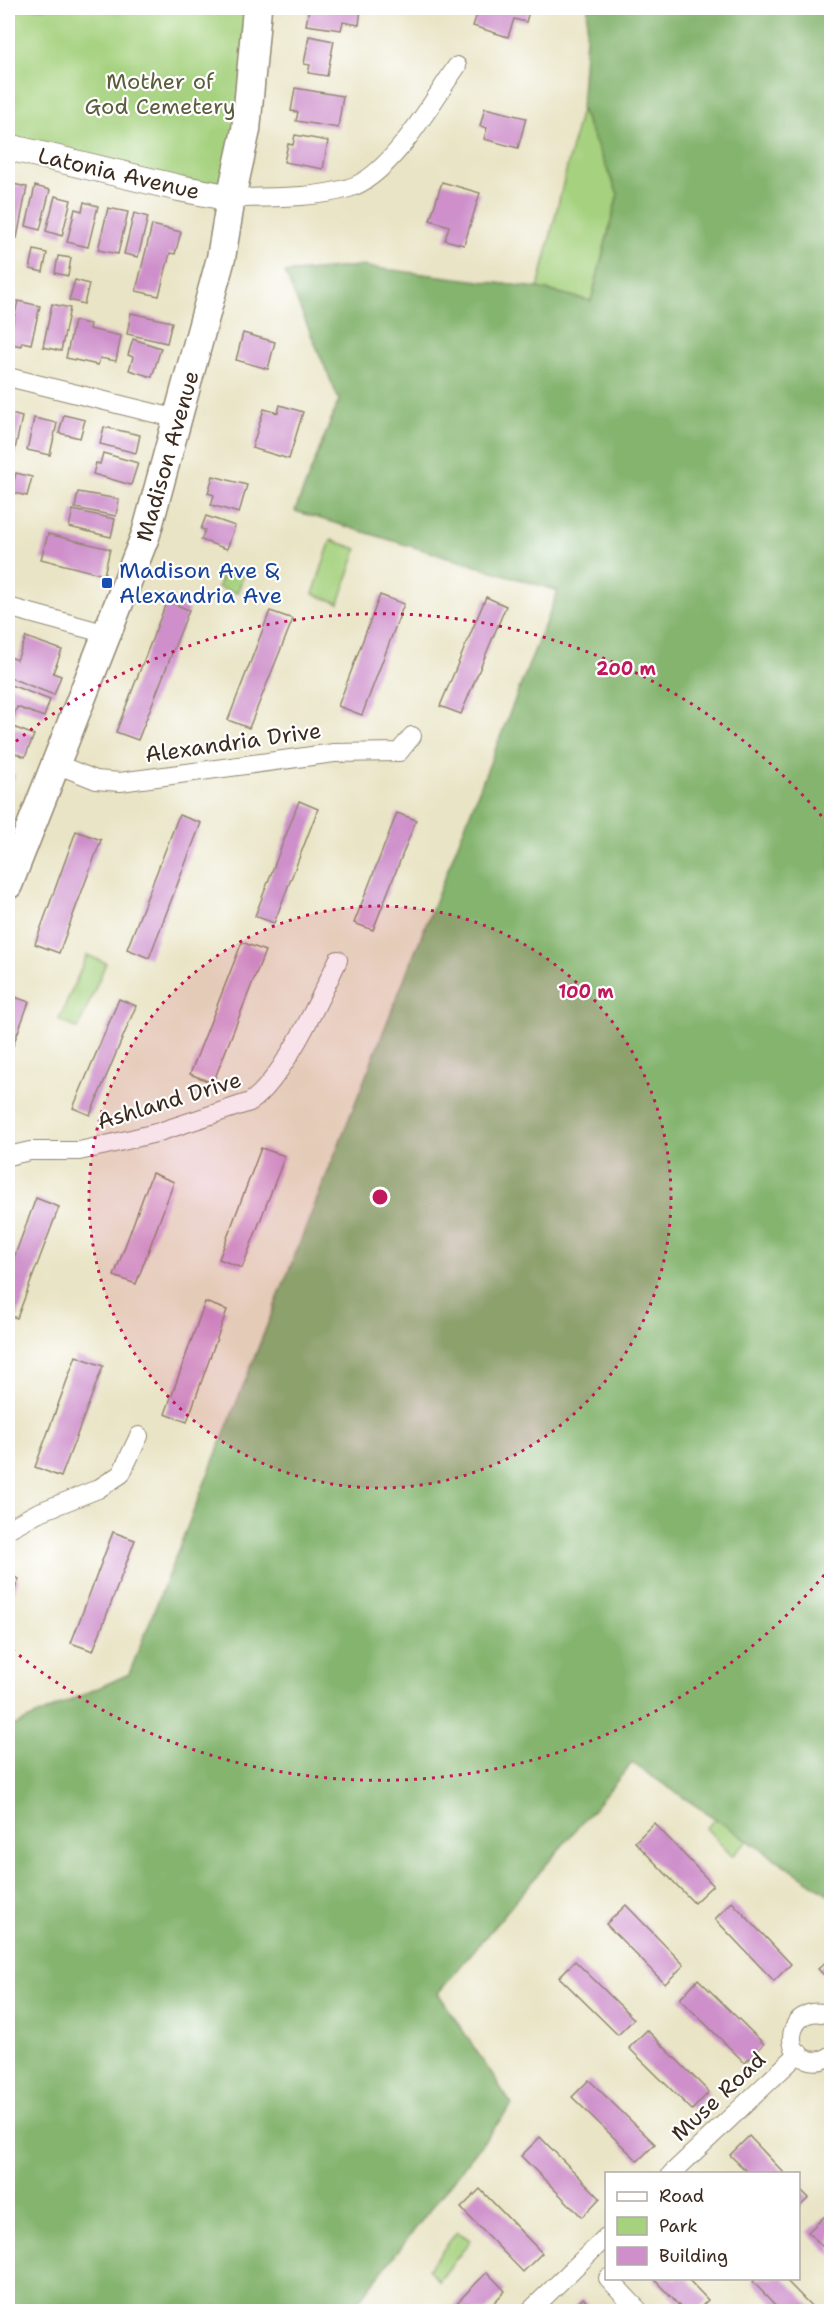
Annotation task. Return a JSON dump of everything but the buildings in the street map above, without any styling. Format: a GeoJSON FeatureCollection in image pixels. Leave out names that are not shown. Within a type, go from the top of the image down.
{"type":"FeatureCollection","features":[{"type":"Feature","properties":{"kind":"main road","name":"Madison Avenue"},"geometry":{"type":"LineString","coordinates":[[8,885],[146,534],[221,258],[246,130],[257,8]]}},
{"type":"Feature","properties":{"kind":"street"},"geometry":{"type":"LineString","coordinates":[[231,198],[310,196],[352,187],[376,172],[403,145],[457,66]]}},
{"type":"Feature","properties":{"kind":"street","name":"Latonia Avenue"},"geometry":{"type":"LineString","coordinates":[[8,147],[179,188],[231,198]]}},
{"type":"Feature","properties":{"kind":"street"},"geometry":{"type":"LineString","coordinates":[[8,377],[178,419]]}},
{"type":"Feature","properties":{"kind":"street"},"geometry":{"type":"LineString","coordinates":[[8,607],[107,634]]}},
{"type":"Feature","properties":{"kind":"street","name":"Alexandria Drive"},"geometry":{"type":"LineString","coordinates":[[56,764],[96,780],[120,782],[334,753],[399,752],[412,736]]}},
{"type":"Feature","properties":{"kind":"street","name":"Ashland Drive"},"geometry":{"type":"LineString","coordinates":[[8,1156],[30,1151],[79,1151],[102,1146],[156,1133],[250,1102],[260,1096],[279,1071],[338,960]]}},
{"type":"Feature","properties":{"kind":"street"},"geometry":{"type":"LineString","coordinates":[[8,1529],[37,1513],[98,1489],[121,1474],[139,1436]]}},
{"type":"Feature","properties":{"kind":"street","name":"Muse Road"},"geometry":{"type":"LineString","coordinates":[[831,2017],[816,2012],[808,2013],[796,2023],[792,2038],[799,2054],[813,2061],[821,2061],[831,2055]]}},
{"type":"Feature","properties":{"kind":"street","name":"Muse Road"},"geometry":{"type":"LineString","coordinates":[[673,2172],[799,2054]]}},
{"type":"Feature","properties":{"kind":"street"},"geometry":{"type":"LineString","coordinates":[[529,2312],[605,2237]]}},
{"type":"Feature","properties":{"kind":"street"},"geometry":{"type":"LineString","coordinates":[[586,2256],[605,2276]]}},
{"type":"Feature","properties":{"kind":"street"},"geometry":{"type":"LineString","coordinates":[[609,2280],[640,2312]]}},
{"type":"Feature","properties":{"kind":"green space","name":"Mother of God Cemetery"},"geometry":{"type":"Polygon","coordinates":[[[8,8],[257,8],[231,198],[8,147],[8,8]]]}},
{"type":"Feature","properties":{"kind":"green space"},"geometry":{"type":"Polygon","coordinates":[[[588,8],[831,8],[831,1896],[632,1763],[438,1993],[512,2105],[351,2311],[8,2311],[8,1726],[16,1725],[129,1674],[558,591],[295,511],[339,400],[285,273],[359,266],[538,288],[591,301],[618,194],[581,109],[588,8]]]}},
{"type":"Feature","properties":{"kind":"green space"},"geometry":{"type":"Polygon","coordinates":[[[581,109],[618,194],[591,301],[538,288],[581,109]]]}},
{"type":"Feature","properties":{"kind":"green space"},"geometry":{"type":"Polygon","coordinates":[[[331,540],[357,549],[339,603],[313,594],[331,540]]]}},
{"type":"Feature","properties":{"kind":"green space"},"geometry":{"type":"Polygon","coordinates":[[[224,568],[244,575],[237,593],[218,587],[224,568]]]}},
{"type":"Feature","properties":{"kind":"green space"},"geometry":{"type":"Polygon","coordinates":[[[87,955],[106,963],[78,1029],[59,1020],[87,955]]]}},
{"type":"Feature","properties":{"kind":"green space"},"geometry":{"type":"Polygon","coordinates":[[[725,1810],[751,1838],[732,1856],[706,1828],[725,1810]]]}},
{"type":"Feature","properties":{"kind":"green space"},"geometry":{"type":"Polygon","coordinates":[[[457,2232],[471,2240],[439,2281],[428,2269],[457,2232]]]}},
{"type":"Feature","properties":{"kind":"place","name":"Madison Ave & Alexandria Ave"},"geometry":{"type":"Point","coordinates":[107,583]}}]}
